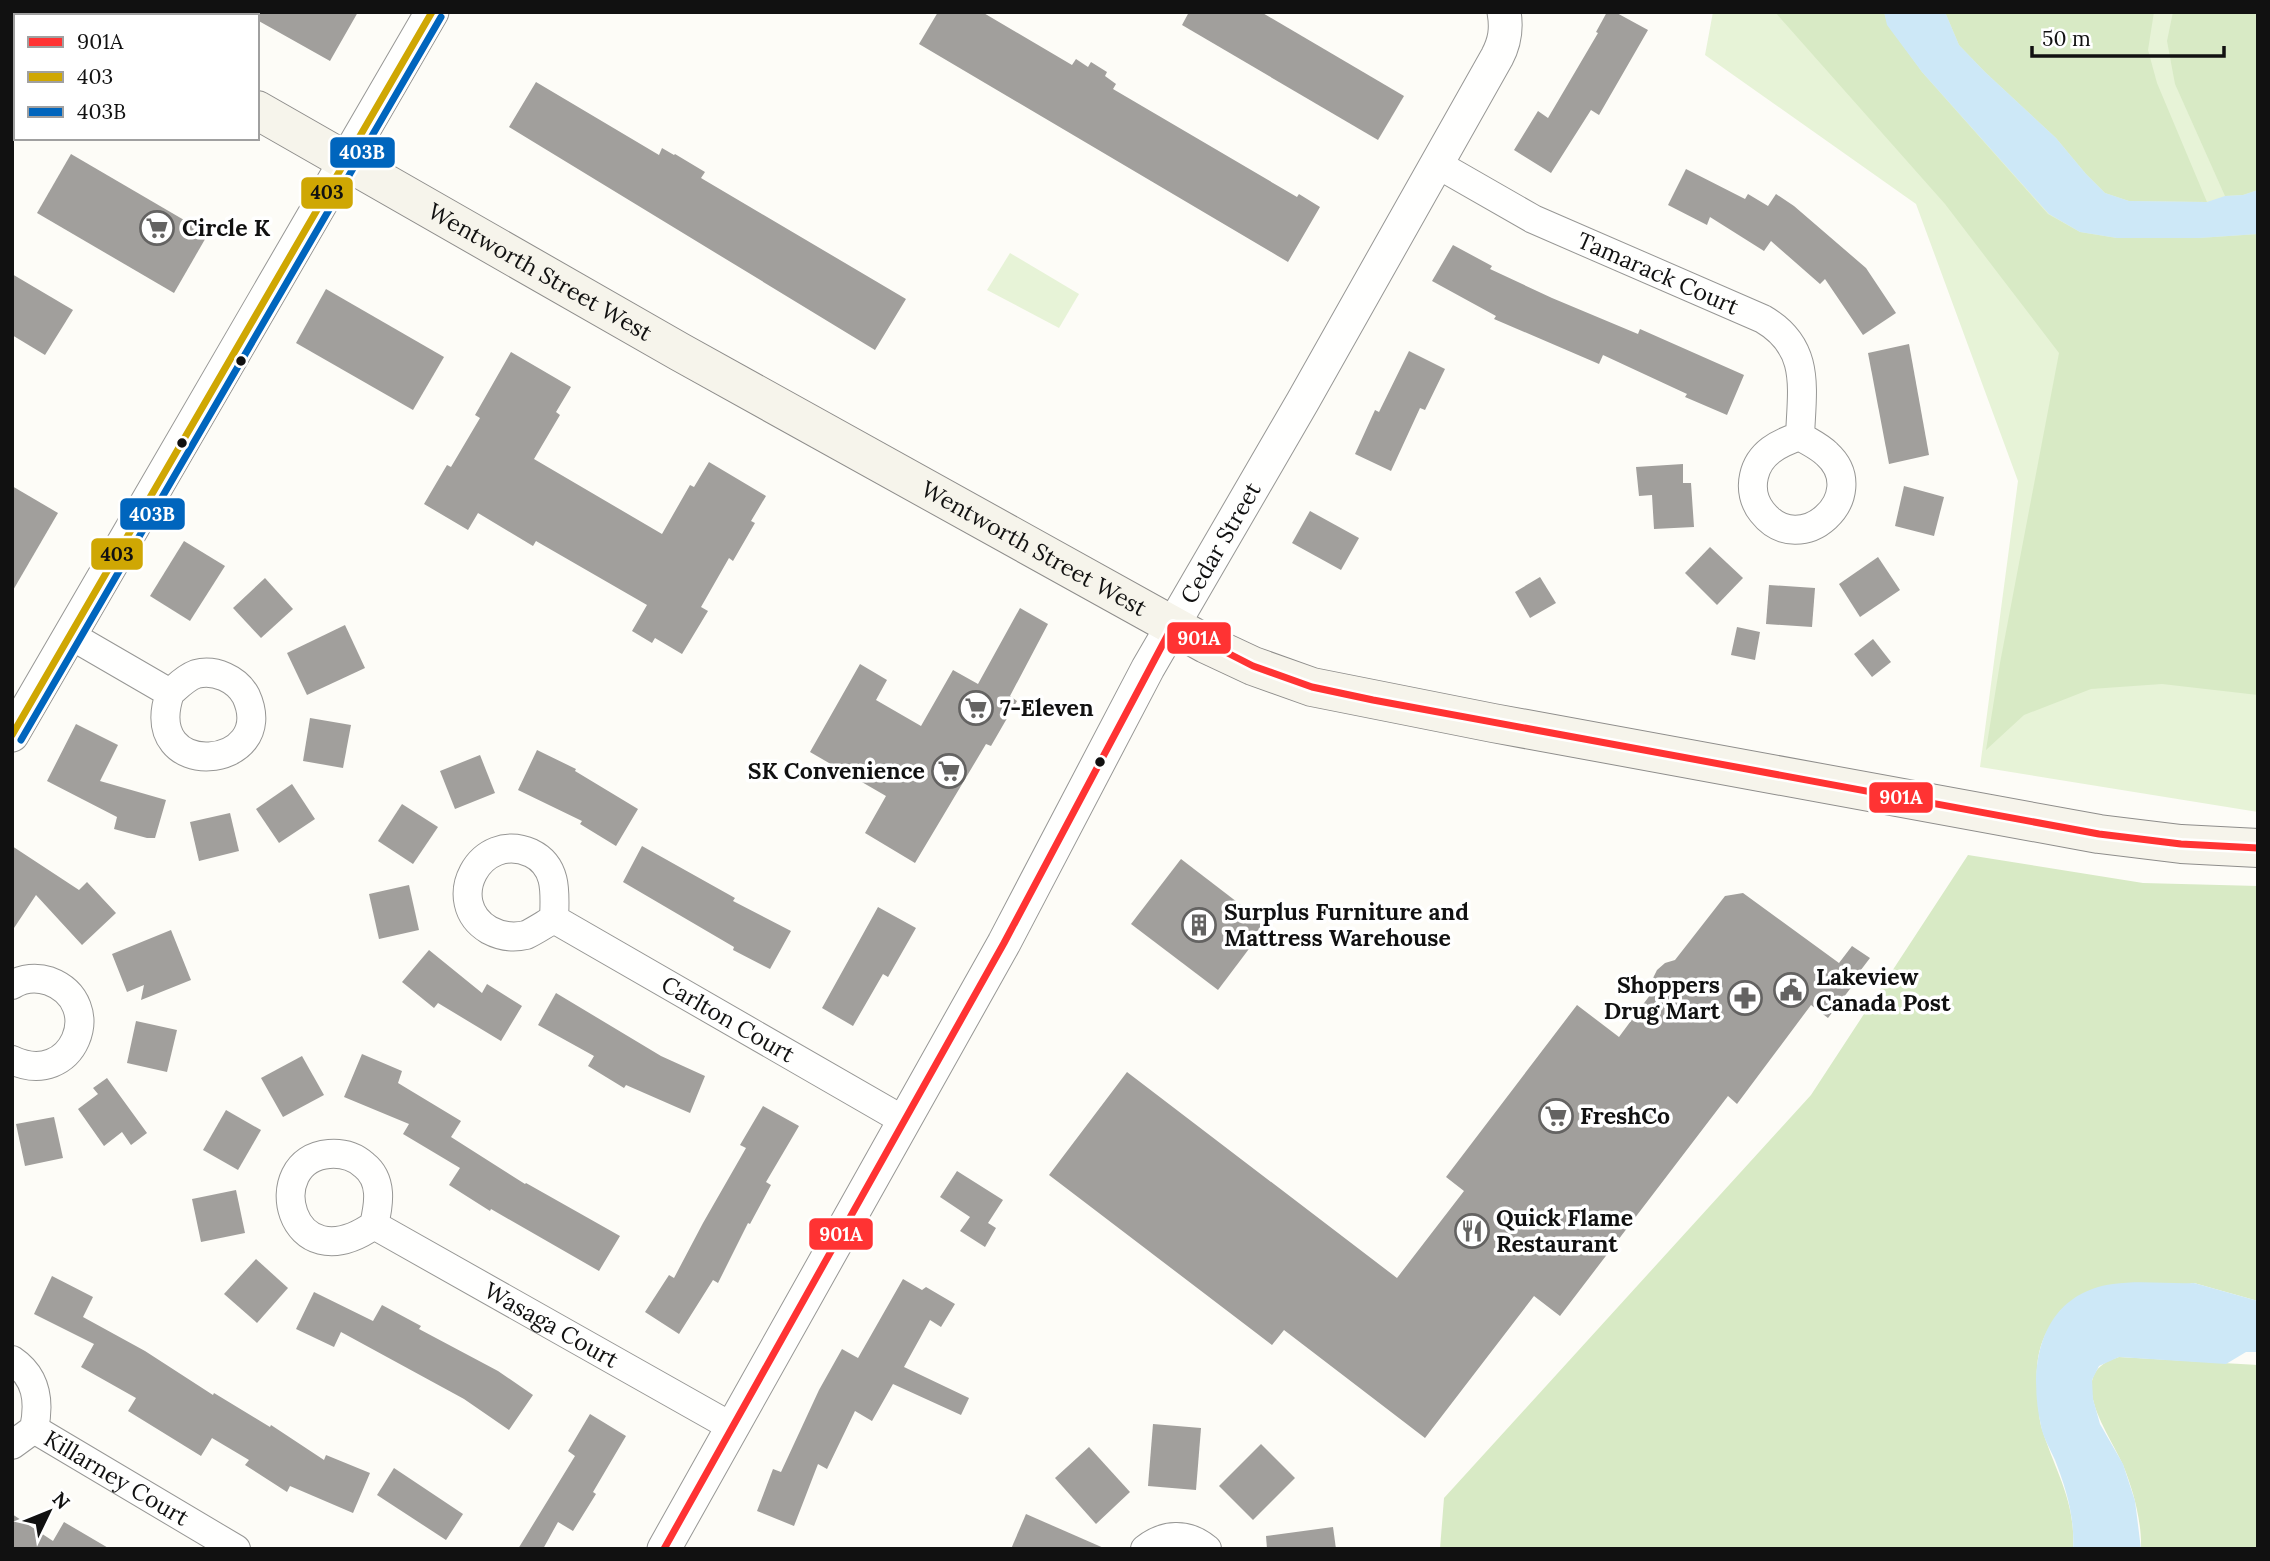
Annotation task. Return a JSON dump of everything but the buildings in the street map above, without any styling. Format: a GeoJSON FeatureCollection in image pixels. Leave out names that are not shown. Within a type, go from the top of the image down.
{"type":"FeatureCollection","features":[{"type":"Feature","properties":{"kind":"main road","name":"Wentworth Street West"},"geometry":{"type":"LineString","coordinates":[[259,111],[680,352],[1172,625],[1253,666],[1312,687],[1373,700],[2099,834],[2181,844],[2258,848]]}},
{"type":"Feature","properties":{"kind":"street"},"geometry":{"type":"LineString","coordinates":[[12,735],[432,12]]}},
{"type":"Feature","properties":{"kind":"street","name":"Cedar Street"},"geometry":{"type":"LineString","coordinates":[[664,1549],[1004,943],[1172,625],[1502,48],[1506,26],[1504,13]]}},
{"type":"Feature","properties":{"kind":"street","name":"Tamarack Court"},"geometry":{"type":"LineString","coordinates":[[1437,164],[1533,219],[1763,319],[1780,329],[1798,357],[1802,378],[1800,436]]}},
{"type":"Feature","properties":{"kind":"street"},"geometry":{"type":"LineString","coordinates":[[70,635],[170,693]]}},
{"type":"Feature","properties":{"kind":"street","name":"Carlton Court"},"geometry":{"type":"LineString","coordinates":[[554,919],[903,1120]]}},
{"type":"Feature","properties":{"kind":"street"},"geometry":{"type":"LineString","coordinates":[[12,985],[30,978],[57,984],[69,993],[80,1018],[79,1033],[74,1046],[58,1060],[39,1067],[23,1066],[12,1060]]}},
{"type":"Feature","properties":{"kind":"street","name":"Wasaga Court"},"geometry":{"type":"LineString","coordinates":[[374,1225],[732,1427]]}},
{"type":"Feature","properties":{"kind":"street","name":"Killarney Court"},"geometry":{"type":"LineString","coordinates":[[12,1360],[27,1372],[38,1402],[23,1437],[236,1549]]}},
{"type":"Feature","properties":{"kind":"street"},"geometry":{"type":"LineString","coordinates":[[1145,1549],[1156,1540],[1172,1536],[1191,1539],[1207,1549]]}},
{"type":"Feature","properties":{"kind":"green space"},"geometry":{"type":"Polygon","coordinates":[[[1713,12],[2258,12],[2258,812],[1980,767],[2018,481],[1916,204],[1705,55],[1713,12]]]}},
{"type":"Feature","properties":{"kind":"green space"},"geometry":{"type":"Polygon","coordinates":[[[1775,12],[1884,12],[1888,25],[1922,72],[2048,214],[2080,232],[2117,238],[2199,238],[2258,234],[2258,695],[2162,684],[2091,689],[2024,715],[1986,750],[2059,353],[1945,204],[1775,12]]]}},
{"type":"Feature","properties":{"kind":"green space"},"geometry":{"type":"Polygon","coordinates":[[[1945,12],[2154,12],[2148,50],[2157,83],[2207,202],[2129,201],[2105,193],[2056,138],[1959,45],[1945,12]]]}},
{"type":"Feature","properties":{"kind":"green space"},"geometry":{"type":"Polygon","coordinates":[[[2173,12],[2258,12],[2258,190],[2243,195],[2225,196],[2175,84],[2167,41],[2173,12]]]}},
{"type":"Feature","properties":{"kind":"green space"},"geometry":{"type":"Polygon","coordinates":[[[1010,253],[1079,294],[1059,328],[987,290],[1010,253]]]}},
{"type":"Feature","properties":{"kind":"green space"},"geometry":{"type":"Polygon","coordinates":[[[1968,855],[2143,883],[2258,886],[2258,1301],[2194,1283],[2061,1310],[2042,1343],[2037,1364],[2037,1388],[2041,1426],[2068,1501],[2073,1549],[1440,1549],[1444,1498],[1811,1095],[1968,855]]]}},
{"type":"Feature","properties":{"kind":"green space"},"geometry":{"type":"Polygon","coordinates":[[[2119,1357],[2258,1365],[2258,1549],[2141,1549],[2138,1517],[2130,1484],[2094,1405],[2092,1390],[2094,1376],[2102,1365],[2119,1357]]]}},
{"type":"Feature","properties":{"kind":"water"},"geometry":{"type":"Polygon","coordinates":[[[1884,12],[1945,12],[1959,45],[2056,138],[2105,193],[2129,201],[2207,202],[2258,190],[2258,234],[2199,238],[2117,238],[2080,232],[2049,214],[1922,72],[1887,25],[1884,12]]]}},
{"type":"Feature","properties":{"kind":"water"},"geometry":{"type":"Polygon","coordinates":[[[2123,1283],[2194,1283],[2258,1301],[2258,1352],[2246,1352],[2226,1364],[2119,1357],[2099,1366],[2092,1380],[2093,1399],[2100,1424],[2123,1464],[2135,1501],[2141,1549],[2073,1549],[2069,1503],[2042,1430],[2037,1403],[2036,1379],[2045,1335],[2055,1317],[2069,1302],[2089,1290],[2123,1283]]]}},
{"type":"Feature","properties":{"kind":"transit line","name":"403"},"geometry":{"type":"LineString","coordinates":[[12,735],[432,12]]}},
{"type":"Feature","properties":{"kind":"transit line","name":"403B"},"geometry":{"type":"LineString","coordinates":[[21,740],[441,17]]}},
{"type":"Feature","properties":{"kind":"transit line","name":"901A"},"geometry":{"type":"LineString","coordinates":[[664,1549],[1004,943],[1173,625],[1253,666],[1312,687],[1373,700],[2099,834],[2181,844],[2258,848]]}},
{"type":"Feature","properties":{"kind":"place","name":"Circle K"},"geometry":{"type":"Point","coordinates":[157,228]}},
{"type":"Feature","properties":{"kind":"place","name":"7-Eleven"},"geometry":{"type":"Point","coordinates":[976,708]}},
{"type":"Feature","properties":{"kind":"place","name":"SK Convenience"},"geometry":{"type":"Point","coordinates":[949,771]}},
{"type":"Feature","properties":{"kind":"place","name":"Surplus Furniture and Mattress Warehouse"},"geometry":{"type":"Point","coordinates":[1199,925]}},
{"type":"Feature","properties":{"kind":"place","name":"Lakeview Canada Post"},"geometry":{"type":"Point","coordinates":[1791,990]}},
{"type":"Feature","properties":{"kind":"place","name":"Shoppers Drug Mart"},"geometry":{"type":"Point","coordinates":[1745,998]}},
{"type":"Feature","properties":{"kind":"place","name":"FreshCo"},"geometry":{"type":"Point","coordinates":[1556,1116]}},
{"type":"Feature","properties":{"kind":"place","name":"Quick Flame Restaurant"},"geometry":{"type":"Point","coordinates":[1472,1231]}}]}
